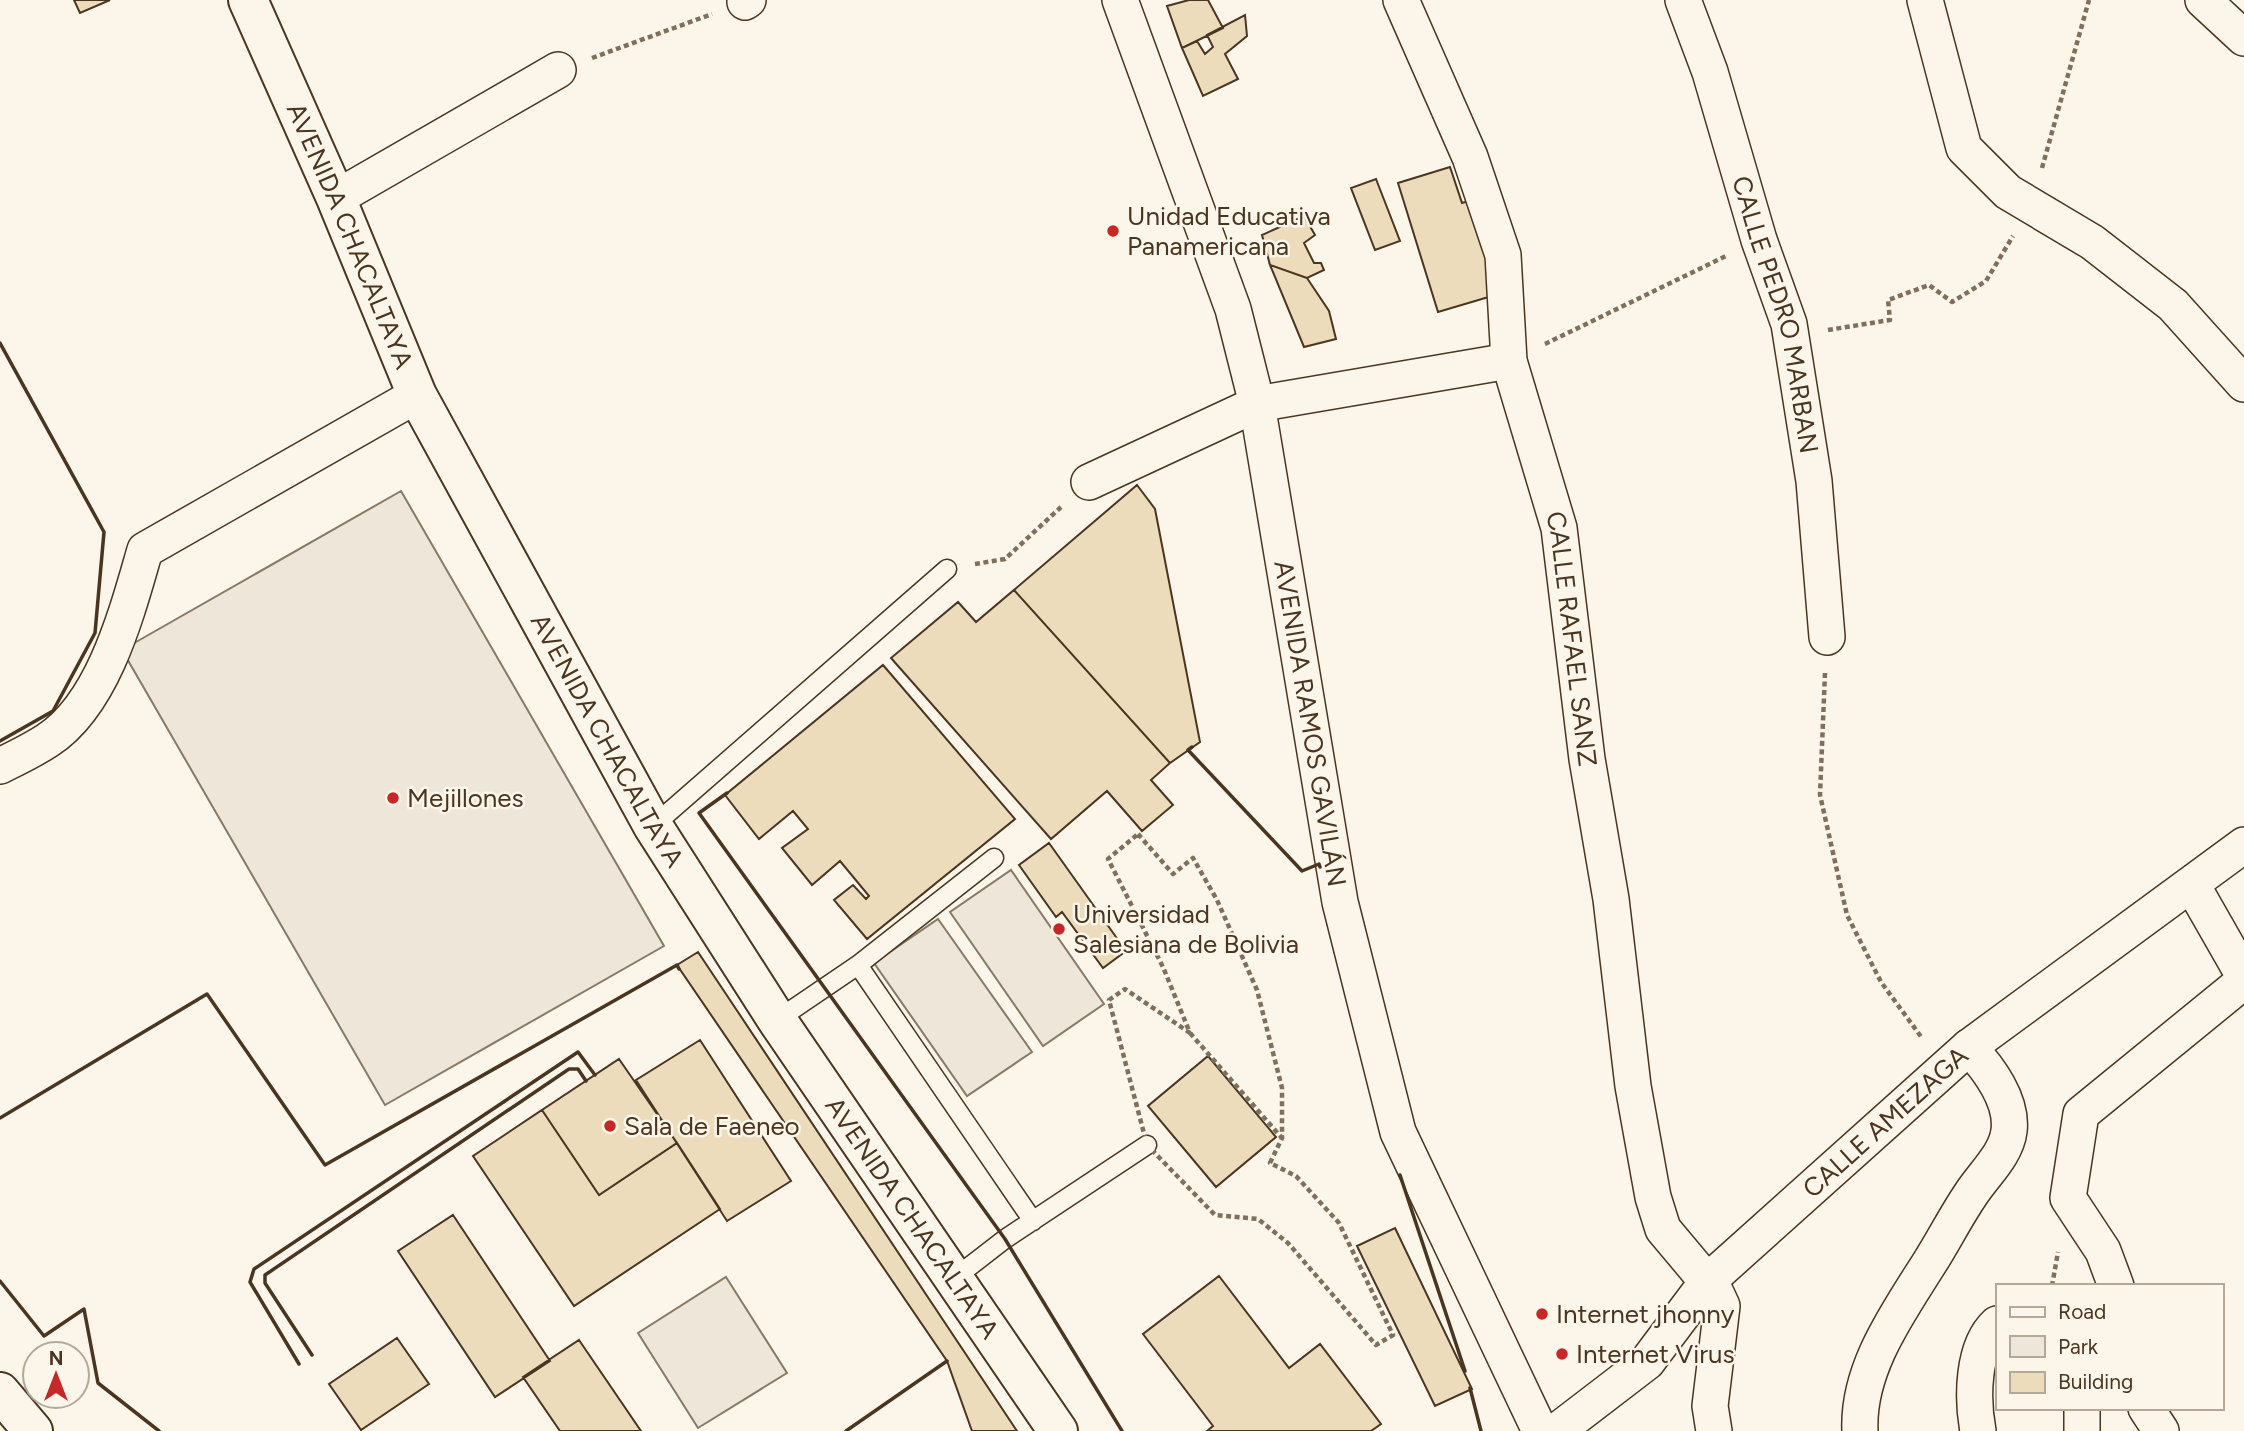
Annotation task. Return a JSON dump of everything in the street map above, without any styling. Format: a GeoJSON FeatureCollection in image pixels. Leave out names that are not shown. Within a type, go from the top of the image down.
{"type":"FeatureCollection","features":[{"type":"Feature","properties":{"kind":"main road","name":"AVENIDA CHACALTAYA"},"geometry":{"type":"LineString","coordinates":[[248,0],[336,198],[417,395],[653,826],[777,1020],[952,1280],[1058,1431]]}},
{"type":"Feature","properties":{"kind":"main road"},"geometry":{"type":"LineString","coordinates":[[0,1392],[33,1431]]}},
{"type":"Feature","properties":{"kind":"street","name":"AVENIDA RAMOS GAVILÁN"},"geometry":{"type":"LineString","coordinates":[[1120,0],[1233,309],[1257,404],[1340,902],[1398,1132],[1540,1431]]}},
{"type":"Feature","properties":{"kind":"street","name":"CALLE RAFAEL SANZ"},"geometry":{"type":"LineString","coordinates":[[1401,0],[1470,157],[1503,255],[1509,361],[1559,528],[1587,759],[1611,899],[1633,1086],[1653,1197],[1663,1229],[1715,1291],[1722,1306],[1710,1406],[1714,1431]]}},
{"type":"Feature","properties":{"kind":"street","name":"CALLE PEDRO MARBAN"},"geometry":{"type":"LineString","coordinates":[[1683,0],[1710,72],[1759,240],[1789,324],[1814,481],[1827,637]]}},
{"type":"Feature","properties":{"kind":"street"},"geometry":{"type":"LineString","coordinates":[[1925,0],[1964,148],[2008,192],[2092,242],[2173,306],[2244,384]]}},
{"type":"Feature","properties":{"kind":"street"},"geometry":{"type":"LineString","coordinates":[[2203,0],[2244,38]]}},
{"type":"Feature","properties":{"kind":"street"},"geometry":{"type":"LineString","coordinates":[[336,198],[558,70]]}},
{"type":"Feature","properties":{"kind":"street"},"geometry":{"type":"LineString","coordinates":[[1089,482],[1257,404],[1509,361]]}},
{"type":"Feature","properties":{"kind":"street"},"geometry":{"type":"LineString","coordinates":[[0,766],[50,739],[91,696],[124,622],[145,550],[417,395]]}},
{"type":"Feature","properties":{"kind":"street","name":"CALLE AMEZAGA"},"geometry":{"type":"LineString","coordinates":[[1557,1431],[1647,1362],[1707,1282],[1957,1058],[2244,845]]}},
{"type":"Feature","properties":{"kind":"street"},"geometry":{"type":"LineString","coordinates":[[2192,886],[2244,976]]}},
{"type":"Feature","properties":{"kind":"street"},"geometry":{"type":"LineString","coordinates":[[2115,1284],[2103,1251],[2068,1198],[2081,1114],[2244,981]]}},
{"type":"Feature","properties":{"kind":"street"},"geometry":{"type":"LineString","coordinates":[[1860,1431],[1859,1413],[1868,1374],[1893,1322],[1972,1193],[2000,1154],[2009,1130],[2005,1103],[1990,1070],[1957,1058]]}},
{"type":"Feature","properties":{"kind":"street"},"geometry":{"type":"LineString","coordinates":[[1978,1431],[1975,1418],[1980,1351],[1989,1332],[1996,1325]]}},
{"type":"Feature","properties":{"kind":"street"},"geometry":{"type":"LineString","coordinates":[[2082,1410],[2082,1431]]}},
{"type":"Feature","properties":{"kind":"street"},"geometry":{"type":"LineString","coordinates":[[2147,1410],[2161,1431]]}},
{"type":"Feature","properties":{"kind":"lane"},"geometry":{"type":"LineString","coordinates":[[653,826],[947,569]]}},
{"type":"Feature","properties":{"kind":"lane"},"geometry":{"type":"LineString","coordinates":[[777,1020],[858,965],[994,858]]}},
{"type":"Feature","properties":{"kind":"lane"},"geometry":{"type":"LineString","coordinates":[[858,965],[1033,1221]]}},
{"type":"Feature","properties":{"kind":"lane"},"geometry":{"type":"LineString","coordinates":[[952,1280],[1033,1221],[1147,1145]]}},
{"type":"Feature","properties":{"kind":"path"},"geometry":{"type":"LineString","coordinates":[[1783,306],[1814,297],[1826,331],[1890,320],[1888,300],[1929,285],[1952,302],[1986,281],[2031,205],[2089,0]]}},
{"type":"Feature","properties":{"kind":"path"},"geometry":{"type":"LineString","coordinates":[[558,70],[747,1]]}},
{"type":"Feature","properties":{"kind":"path"},"geometry":{"type":"LineString","coordinates":[[1509,361],[1759,240]]}},
{"type":"Feature","properties":{"kind":"path"},"geometry":{"type":"LineString","coordinates":[[947,569],[1006,559],[1089,482]]}},
{"type":"Feature","properties":{"kind":"path"},"geometry":{"type":"LineString","coordinates":[[1827,637],[1820,795],[1847,915],[1881,982],[1957,1058]]}},
{"type":"Feature","properties":{"kind":"path"},"geometry":{"type":"LineString","coordinates":[[1190,1034],[1163,967],[1108,859],[1138,834],[1173,874],[1193,858],[1217,900],[1257,990],[1282,1088],[1282,1138],[1270,1163],[1296,1176],[1339,1223],[1393,1335],[1376,1345],[1288,1243],[1258,1219],[1215,1215],[1147,1145],[1110,1000],[1125,989],[1190,1034],[1282,1138]]}},
{"type":"Feature","properties":{"kind":"green space","name":"Mejillones"},"geometry":{"type":"Polygon","coordinates":[[[401,491],[664,946],[385,1105],[122,650],[401,491]]]}},
{"type":"Feature","properties":{"kind":"green space"},"geometry":{"type":"Polygon","coordinates":[[[1011,870],[1104,1004],[1043,1046],[950,912],[1011,870]]]}},
{"type":"Feature","properties":{"kind":"green space"},"geometry":{"type":"Polygon","coordinates":[[[938,919],[1032,1052],[967,1096],[874,963],[938,919]]]}},
{"type":"Feature","properties":{"kind":"green space"},"geometry":{"type":"Polygon","coordinates":[[[726,1277],[787,1373],[698,1428],[638,1333],[726,1277]]]}},
{"type":"Feature","properties":{"kind":"building"},"geometry":{"type":"Polygon","coordinates":[[[74,0],[110,0],[80,13],[74,0]]]}},
{"type":"Feature","properties":{"kind":"building"},"geometry":{"type":"Polygon","coordinates":[[[1189,0],[1208,0],[1223,28],[1182,48],[1167,6],[1189,0]]]}},
{"type":"Feature","properties":{"kind":"building"},"geometry":{"type":"Polygon","coordinates":[[[1245,15],[1247,36],[1225,54],[1238,79],[1203,96],[1182,48],[1197,41],[1205,54],[1213,47],[1207,35],[1245,15]]]}},
{"type":"Feature","properties":{"kind":"building"},"geometry":{"type":"Polygon","coordinates":[[[1450,167],[1462,203],[1472,200],[1502,293],[1438,312],[1398,183],[1450,167]]]}},
{"type":"Feature","properties":{"kind":"building"},"geometry":{"type":"Polygon","coordinates":[[[1376,179],[1400,241],[1375,250],[1351,188],[1376,179]]]}},
{"type":"Feature","properties":{"kind":"building"},"geometry":{"type":"Polygon","coordinates":[[[1304,216],[1315,235],[1304,243],[1314,263],[1321,263],[1324,270],[1307,278],[1270,265],[1262,235],[1304,216]]]}},
{"type":"Feature","properties":{"kind":"building"},"geometry":{"type":"Polygon","coordinates":[[[1270,265],[1307,278],[1329,311],[1336,339],[1304,347],[1270,265]]]}},
{"type":"Feature","properties":{"kind":"building"},"geometry":{"type":"Polygon","coordinates":[[[1137,485],[1155,509],[1200,742],[1170,763],[1014,590],[1137,485]]]}},
{"type":"Feature","properties":{"kind":"building"},"geometry":{"type":"Polygon","coordinates":[[[1014,590],[1170,763],[1151,780],[1173,805],[1142,831],[1107,791],[1051,839],[891,658],[958,602],[976,622],[1014,590]]]}},
{"type":"Feature","properties":{"kind":"building"},"geometry":{"type":"Polygon","coordinates":[[[883,665],[1015,819],[867,939],[834,900],[853,885],[866,899],[869,896],[840,861],[812,885],[782,848],[808,829],[793,811],[759,839],[725,795],[883,665]]]}},
{"type":"Feature","properties":{"kind":"building"},"geometry":{"type":"Polygon","coordinates":[[[1049,843],[1126,951],[1103,968],[1062,912],[1056,917],[1019,865],[1049,843]]]}},
{"type":"Feature","properties":{"kind":"building"},"geometry":{"type":"Polygon","coordinates":[[[698,952],[1017,1431],[972,1431],[947,1361],[677,965],[698,952]]]}},
{"type":"Feature","properties":{"kind":"building"},"geometry":{"type":"Polygon","coordinates":[[[700,1040],[791,1181],[727,1221],[636,1080],[700,1040]]]}},
{"type":"Feature","properties":{"kind":"building"},"geometry":{"type":"Polygon","coordinates":[[[1208,1056],[1276,1137],[1216,1187],[1148,1106],[1208,1056]]]}},
{"type":"Feature","properties":{"kind":"building","name":"Sala de Faeneo"},"geometry":{"type":"Polygon","coordinates":[[[619,1059],[677,1143],[599,1195],[542,1110],[619,1059]]]}},
{"type":"Feature","properties":{"kind":"building"},"geometry":{"type":"Polygon","coordinates":[[[542,1110],[599,1195],[677,1143],[720,1209],[574,1306],[473,1156],[542,1110]]]}},
{"type":"Feature","properties":{"kind":"building"},"geometry":{"type":"Polygon","coordinates":[[[453,1215],[550,1361],[495,1397],[398,1251],[453,1215]]]}},
{"type":"Feature","properties":{"kind":"building"},"geometry":{"type":"Polygon","coordinates":[[[1395,1228],[1472,1389],[1435,1406],[1357,1246],[1395,1228]]]}},
{"type":"Feature","properties":{"kind":"building"},"geometry":{"type":"Polygon","coordinates":[[[1219,1276],[1289,1368],[1320,1344],[1381,1424],[1371,1431],[1207,1431],[1213,1426],[1143,1334],[1219,1276]]]}},
{"type":"Feature","properties":{"kind":"building"},"geometry":{"type":"Polygon","coordinates":[[[397,1338],[429,1384],[361,1430],[329,1384],[397,1338]]]}},
{"type":"Feature","properties":{"kind":"building"},"geometry":{"type":"Polygon","coordinates":[[[579,1340],[641,1431],[560,1431],[523,1377],[579,1340]]]}},
{"type":"Feature","properties":{"kind":"wall"},"geometry":{"type":"LineString","coordinates":[[0,343],[104,532],[95,633],[53,711],[0,741]]}},
{"type":"Feature","properties":{"kind":"wall"},"geometry":{"type":"LineString","coordinates":[[1192,747],[1188,750],[1302,871],[1319,864],[1320,867]]}},
{"type":"Feature","properties":{"kind":"wall"},"geometry":{"type":"LineString","coordinates":[[727,793],[699,813],[1005,1239],[1122,1431]]}},
{"type":"Feature","properties":{"kind":"wall"},"geometry":{"type":"LineString","coordinates":[[0,1118],[207,994],[325,1165],[677,965],[679,969]]}},
{"type":"Feature","properties":{"kind":"wall"},"geometry":{"type":"LineString","coordinates":[[299,1364],[250,1282],[254,1269],[578,1052],[595,1075]]}},
{"type":"Feature","properties":{"kind":"wall"},"geometry":{"type":"LineString","coordinates":[[312,1355],[265,1283],[265,1275],[569,1069],[578,1069],[586,1081]]}},
{"type":"Feature","properties":{"kind":"wall"},"geometry":{"type":"LineString","coordinates":[[1400,1175],[1465,1371]]}},
{"type":"Feature","properties":{"kind":"wall"},"geometry":{"type":"LineString","coordinates":[[0,1281],[44,1336],[84,1309],[98,1383],[159,1431]]}},
{"type":"Feature","properties":{"kind":"wall"},"geometry":{"type":"LineString","coordinates":[[846,1431],[947,1361]]}},
{"type":"Feature","properties":{"kind":"wall"},"geometry":{"type":"LineString","coordinates":[[1470,1388],[1481,1431]]}},
{"type":"Feature","properties":{"kind":"place","name":"Unidad Educativa Panamericana"},"geometry":{"type":"Point","coordinates":[1113,231]}},
{"type":"Feature","properties":{"kind":"place","name":"Mejillones"},"geometry":{"type":"Point","coordinates":[393,798]}},
{"type":"Feature","properties":{"kind":"place","name":"Universidad Salesiana de Bolivia"},"geometry":{"type":"Point","coordinates":[1059,929]}},
{"type":"Feature","properties":{"kind":"place","name":"Sala de Faeneo"},"geometry":{"type":"Point","coordinates":[610,1126]}},
{"type":"Feature","properties":{"kind":"place","name":"Internet jhonny"},"geometry":{"type":"Point","coordinates":[1542,1314]}},
{"type":"Feature","properties":{"kind":"place","name":"Internet Virus"},"geometry":{"type":"Point","coordinates":[1562,1354]}}]}
